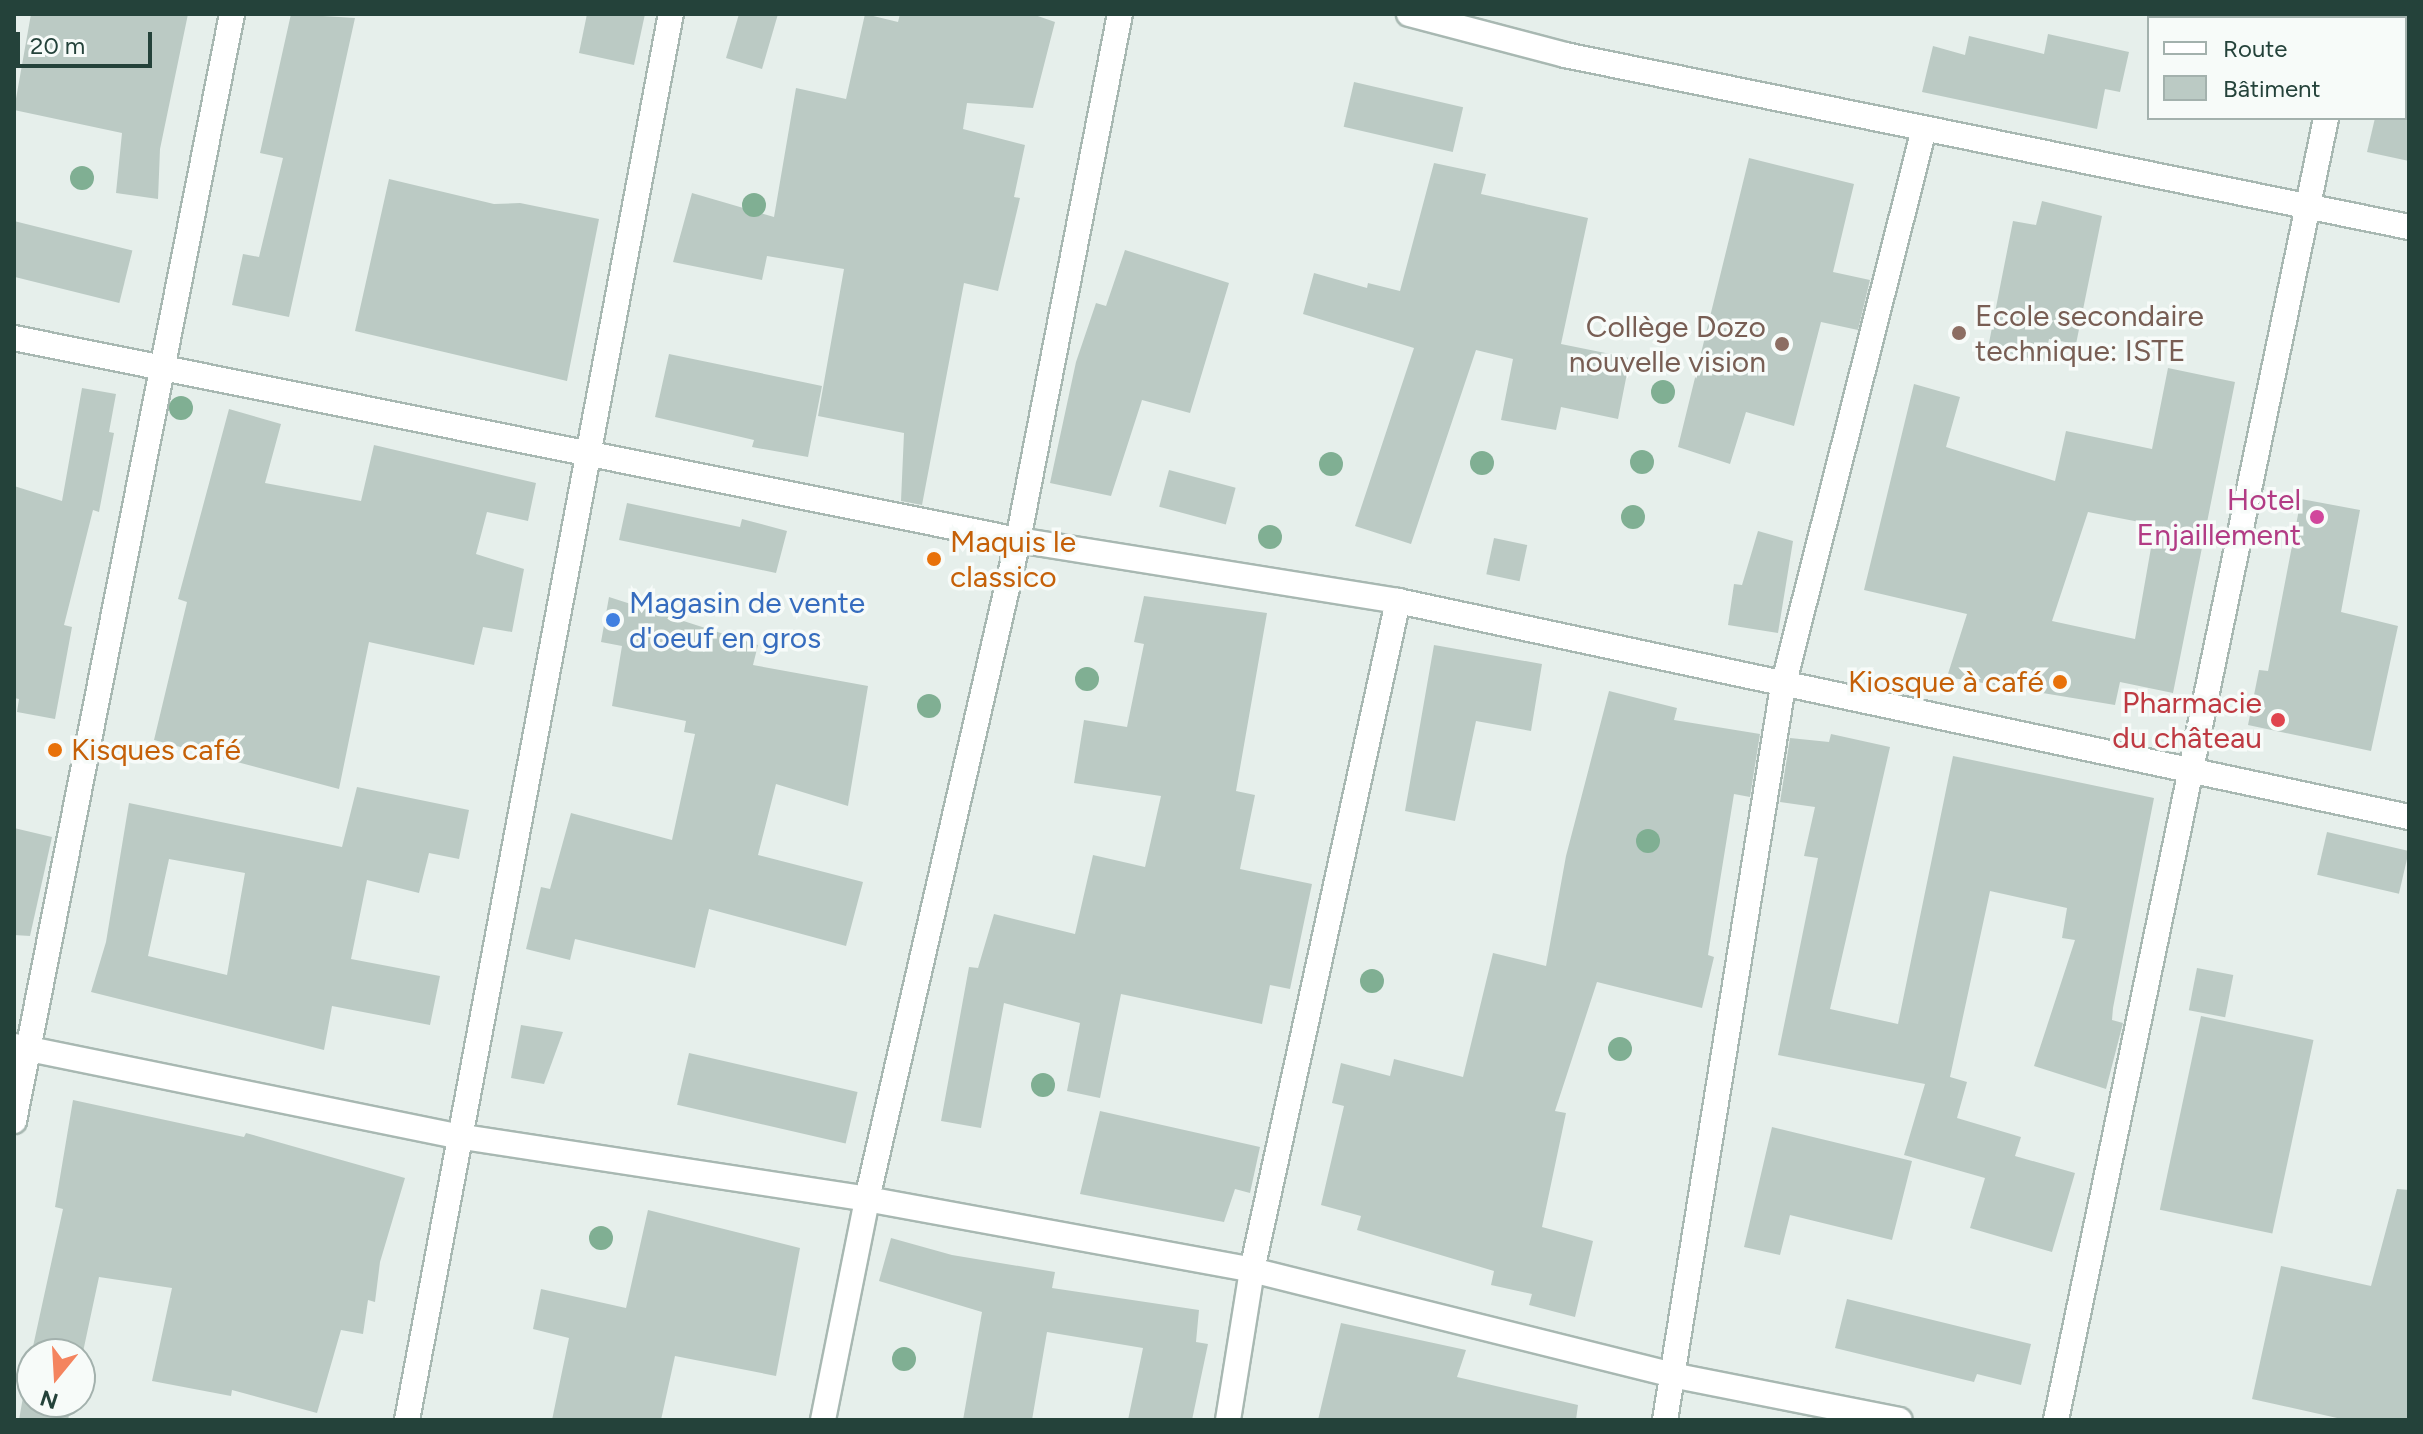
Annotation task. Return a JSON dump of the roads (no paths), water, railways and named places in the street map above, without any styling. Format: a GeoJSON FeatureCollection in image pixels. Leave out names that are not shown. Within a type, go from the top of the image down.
{"type":"FeatureCollection","features":[{"type":"Feature","properties":{"kind":"street"},"geometry":{"type":"LineString","coordinates":[[14,1121],[21,1048],[162,370],[232,14]]}},
{"type":"Feature","properties":{"kind":"street"},"geometry":{"type":"LineString","coordinates":[[407,1420],[463,1137],[585,454],[671,14]]}},
{"type":"Feature","properties":{"kind":"street"},"geometry":{"type":"LineString","coordinates":[[823,1420],[867,1199],[1018,540],[1120,14]]}},
{"type":"Feature","properties":{"kind":"street"},"geometry":{"type":"LineString","coordinates":[[1409,14],[1565,55],[2409,227]]}},
{"type":"Feature","properties":{"kind":"street"},"geometry":{"type":"LineString","coordinates":[[2056,1420],[2326,120]]}},
{"type":"Feature","properties":{"kind":"street"},"geometry":{"type":"LineString","coordinates":[[1665,1420],[1783,686],[1924,129]]}},
{"type":"Feature","properties":{"kind":"street"},"geometry":{"type":"LineString","coordinates":[[14,338],[1018,540],[1398,601],[2190,773],[2409,817]]}},
{"type":"Feature","properties":{"kind":"street"},"geometry":{"type":"LineString","coordinates":[[1228,1420],[1252,1270],[1398,601]]}},
{"type":"Feature","properties":{"kind":"street"},"geometry":{"type":"LineString","coordinates":[[21,1048],[463,1137],[867,1199],[1252,1270],[1672,1375],[1900,1420]]}},
{"type":"Feature","properties":{"kind":"place","name":"Ecole secondaire technique: ISTE"},"geometry":{"type":"Point","coordinates":[1959,333]}},
{"type":"Feature","properties":{"kind":"place","name":"Collège Dozo nouvelle vision"},"geometry":{"type":"Point","coordinates":[1782,344]}},
{"type":"Feature","properties":{"kind":"place","name":"Hotel Enjaillement"},"geometry":{"type":"Point","coordinates":[2317,517]}},
{"type":"Feature","properties":{"kind":"place","name":"Maquis le classico"},"geometry":{"type":"Point","coordinates":[934,559]}},
{"type":"Feature","properties":{"kind":"place","name":"Magasin de vente d'oeuf en gros"},"geometry":{"type":"Point","coordinates":[613,620]}},
{"type":"Feature","properties":{"kind":"place","name":"Kiosque à café"},"geometry":{"type":"Point","coordinates":[2060,682]}},
{"type":"Feature","properties":{"kind":"place","name":"Pharmacie du château"},"geometry":{"type":"Point","coordinates":[2278,720]}},
{"type":"Feature","properties":{"kind":"place","name":"Kisques café"},"geometry":{"type":"Point","coordinates":[55,750]}}]}
